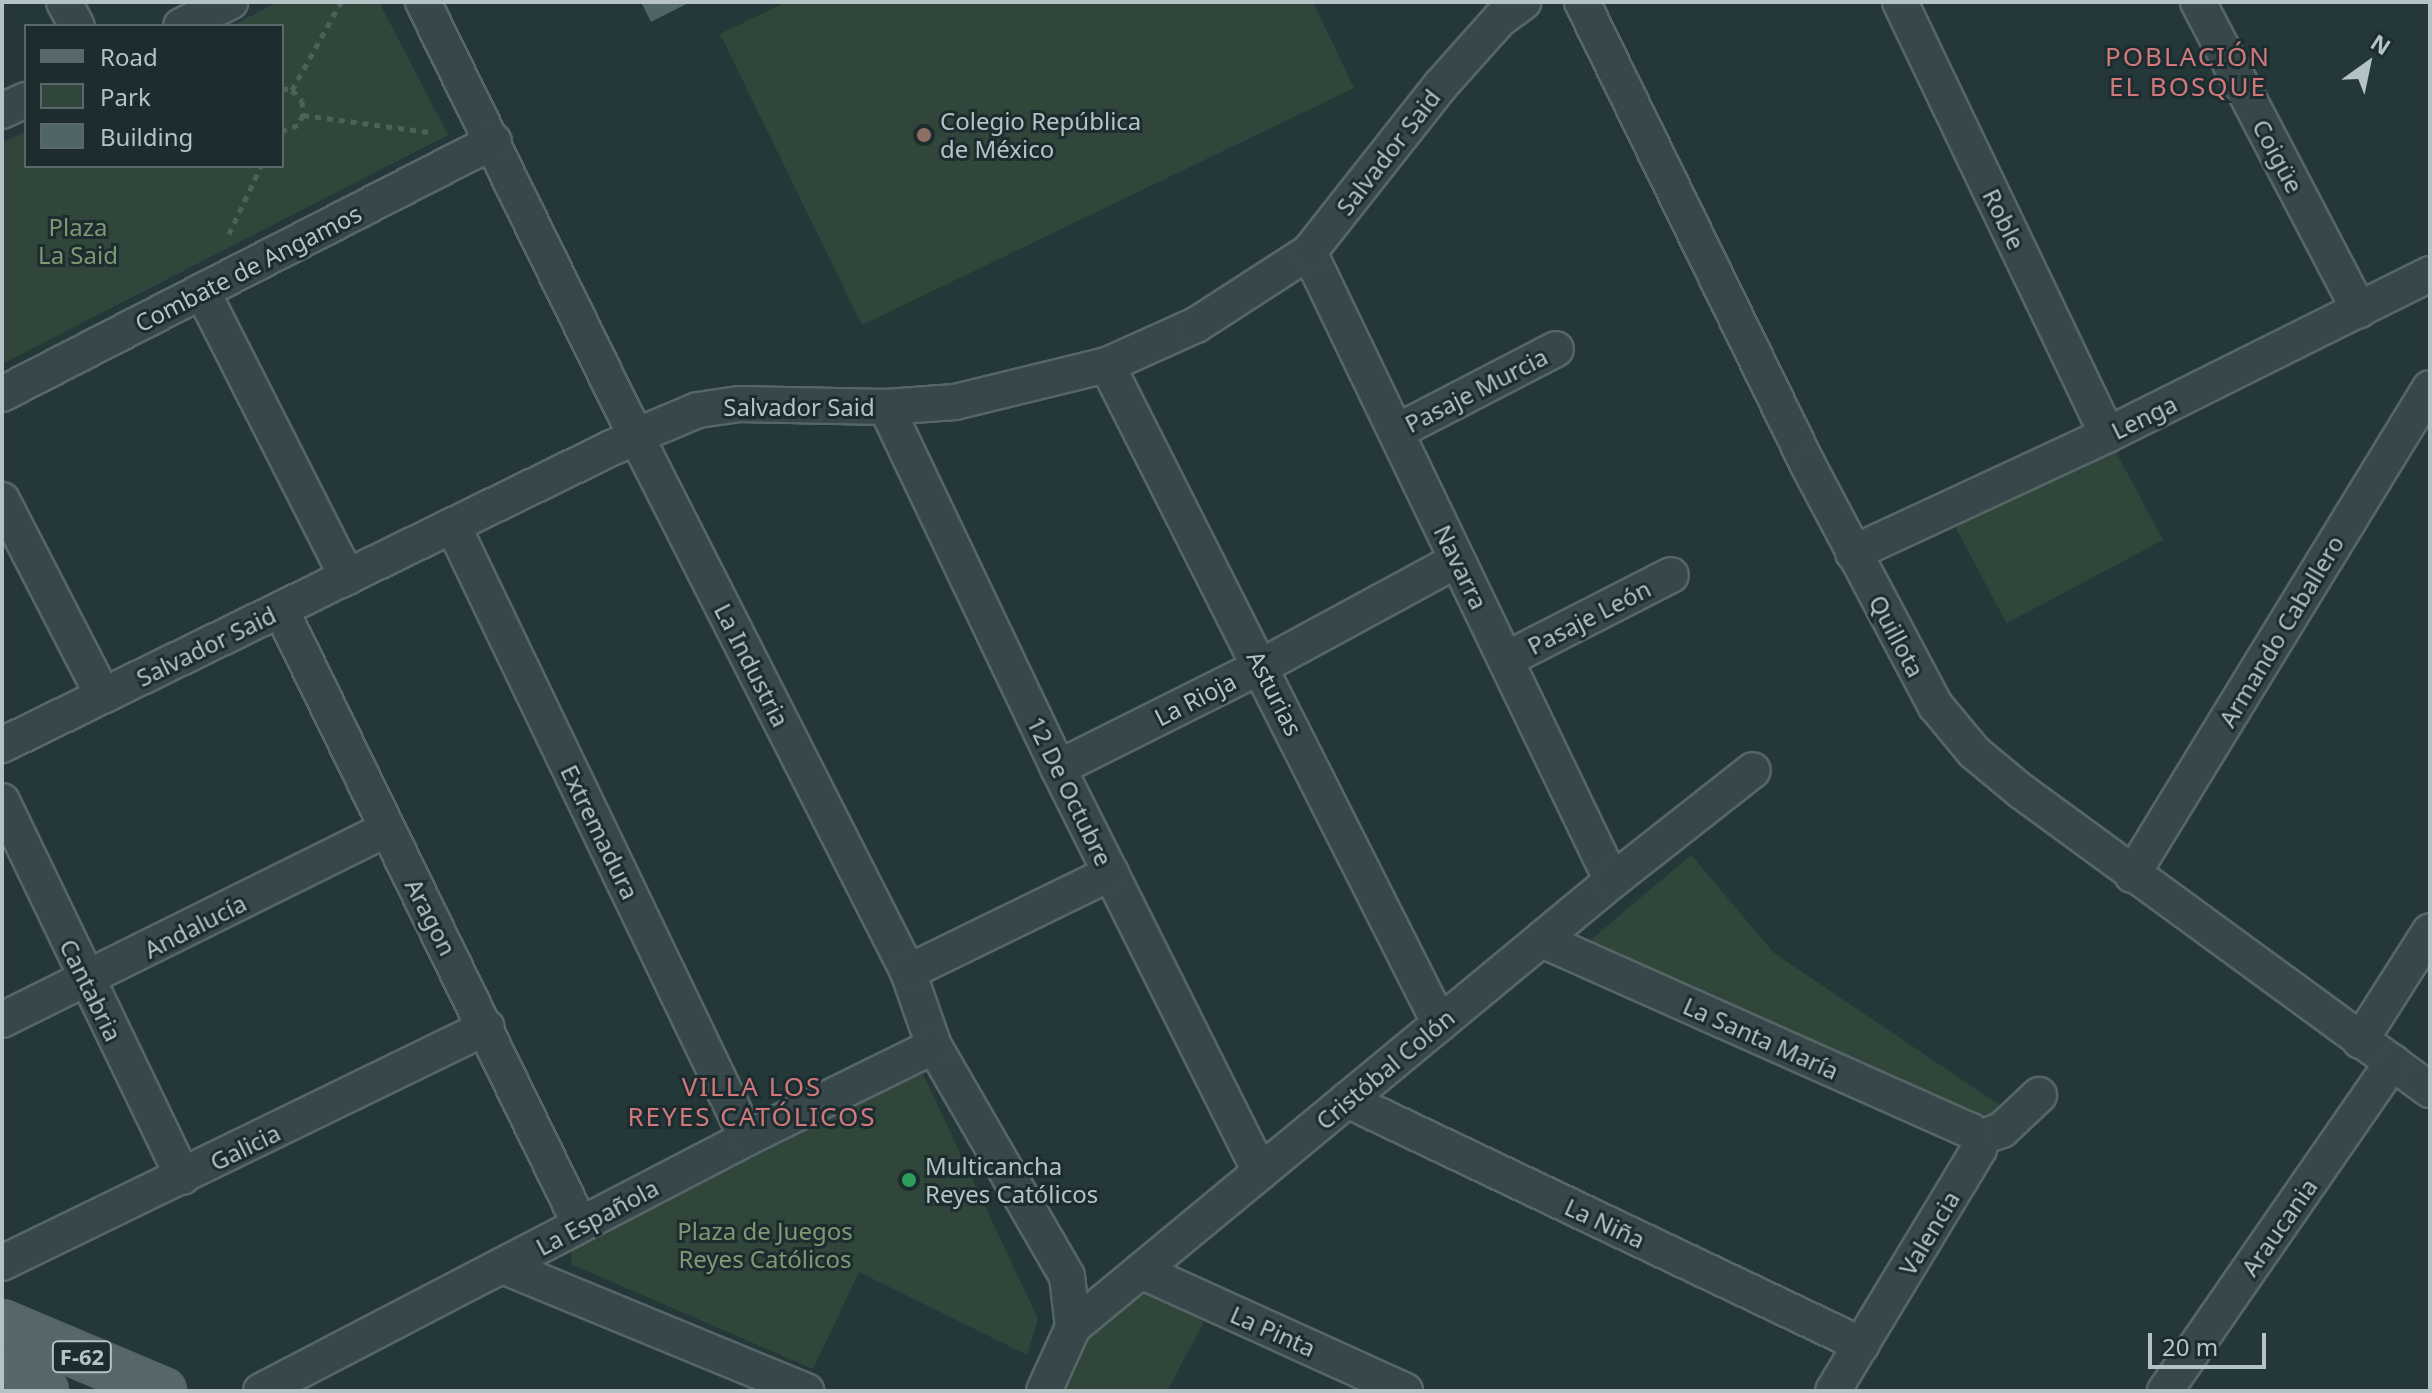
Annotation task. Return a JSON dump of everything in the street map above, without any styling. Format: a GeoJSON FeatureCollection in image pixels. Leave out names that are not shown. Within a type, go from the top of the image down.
{"type":"FeatureCollection","features":[{"type":"Feature","properties":{"kind":"main road","name":"F-62"},"geometry":{"type":"LineString","coordinates":[[2,1323],[163,1391]]}},
{"type":"Feature","properties":{"kind":"main road","name":"F-62"},"geometry":{"type":"LineString","coordinates":[[2,1372],[45,1391]]}},
{"type":"Feature","properties":{"kind":"street"},"geometry":{"type":"LineString","coordinates":[[64,2],[76,24]]}},
{"type":"Feature","properties":{"kind":"street"},"geometry":{"type":"LineString","coordinates":[[185,24],[230,2]]}},
{"type":"Feature","properties":{"kind":"street","name":"La Industria"},"geometry":{"type":"LineString","coordinates":[[423,2],[494,141],[636,436],[908,972],[934,1046],[1067,1276],[1073,1327]]}},
{"type":"Feature","properties":{"kind":"street","name":"Salvador Said"},"geometry":{"type":"LineString","coordinates":[[2,745],[636,436],[698,410],[739,404],[886,407],[955,402],[1107,365],[1196,325],[1309,252],[1440,86],[1500,19],[1523,2]]}},
{"type":"Feature","properties":{"kind":"street","name":"Quillota"},"geometry":{"type":"LineString","coordinates":[[1582,2],[1853,553],[1935,705],[1974,752],[2132,875],[2430,1090]]}},
{"type":"Feature","properties":{"kind":"street","name":"Roble"},"geometry":{"type":"LineString","coordinates":[[1900,2],[2107,435]]}},
{"type":"Feature","properties":{"kind":"street","name":"Coigüe"},"geometry":{"type":"LineString","coordinates":[[2198,2],[2359,310]]}},
{"type":"Feature","properties":{"kind":"street"},"geometry":{"type":"LineString","coordinates":[[2,111],[24,101]]}},
{"type":"Feature","properties":{"kind":"street","name":"Combate de Angamos"},"geometry":{"type":"LineString","coordinates":[[2,394],[494,141]]}},
{"type":"Feature","properties":{"kind":"street","name":"Navarra"},"geometry":{"type":"LineString","coordinates":[[1309,252],[1612,881]]}},
{"type":"Feature","properties":{"kind":"street","name":"Lenga"},"geometry":{"type":"LineString","coordinates":[[1853,553],[2107,435],[2430,274]]}},
{"type":"Feature","properties":{"kind":"street"},"geometry":{"type":"LineString","coordinates":[[202,291],[347,577]]}},
{"type":"Feature","properties":{"kind":"street","name":"Pasaje Murcia"},"geometry":{"type":"LineString","coordinates":[[1396,432],[1556,349]]}},
{"type":"Feature","properties":{"kind":"street","name":"Asturias"},"geometry":{"type":"LineString","coordinates":[[1107,365],[1262,666],[1440,1024]]}},
{"type":"Feature","properties":{"kind":"street","name":"Armando Caballero"},"geometry":{"type":"LineString","coordinates":[[2132,875],[2430,388]]}},
{"type":"Feature","properties":{"kind":"street","name":"12 De Octubre"},"geometry":{"type":"LineString","coordinates":[[886,407],[1058,768],[1260,1172]]}},
{"type":"Feature","properties":{"kind":"street"},"geometry":{"type":"LineString","coordinates":[[2,500],[103,696]]}},
{"type":"Feature","properties":{"kind":"street","name":"Extremadura"},"geometry":{"type":"LineString","coordinates":[[453,526],[747,1138]]}},
{"type":"Feature","properties":{"kind":"street","name":"La Rioja"},"geometry":{"type":"LineString","coordinates":[[1058,768],[1262,666],[1457,560]]}},
{"type":"Feature","properties":{"kind":"street","name":"Pasaje León"},"geometry":{"type":"LineString","coordinates":[[1507,659],[1671,575]]}},
{"type":"Feature","properties":{"kind":"street","name":"Aragon"},"geometry":{"type":"LineString","coordinates":[[281,610],[487,1027],[580,1224]]}},
{"type":"Feature","properties":{"kind":"street","name":"Cristóbal Colón"},"geometry":{"type":"LineString","coordinates":[[1044,1391],[1073,1327],[1612,881],[1753,770]]}},
{"type":"Feature","properties":{"kind":"street","name":"Cantabria"},"geometry":{"type":"LineString","coordinates":[[2,801],[183,1177]]}},
{"type":"Feature","properties":{"kind":"street","name":"Andalucía"},"geometry":{"type":"LineString","coordinates":[[2,1020],[387,829]]}},
{"type":"Feature","properties":{"kind":"street"},"geometry":{"type":"LineString","coordinates":[[908,972],[1111,873]]}},
{"type":"Feature","properties":{"kind":"street"},"geometry":{"type":"LineString","coordinates":[[2360,1041],[2430,931]]}},
{"type":"Feature","properties":{"kind":"street","name":"La Santa María"},"geometry":{"type":"LineString","coordinates":[[1542,940],[1971,1131],[1978,1139]]}},
{"type":"Feature","properties":{"kind":"street","name":"Galicia"},"geometry":{"type":"LineString","coordinates":[[2,1263],[487,1027]]}},
{"type":"Feature","properties":{"kind":"street","name":"La Española"},"geometry":{"type":"LineString","coordinates":[[261,1391],[505,1267],[580,1224],[747,1138],[934,1046]]}},
{"type":"Feature","properties":{"kind":"street","name":"Araucania"},"geometry":{"type":"LineString","coordinates":[[2165,1391],[2393,1062]]}},
{"type":"Feature","properties":{"kind":"street"},"geometry":{"type":"LineString","coordinates":[[1978,1139],[2002,1130],[2039,1095]]}},
{"type":"Feature","properties":{"kind":"street","name":"La Niña"},"geometry":{"type":"LineString","coordinates":[[1347,1100],[1862,1345]]}},
{"type":"Feature","properties":{"kind":"street","name":"Valencia"},"geometry":{"type":"LineString","coordinates":[[1833,1391],[1979,1149],[1978,1139]]}},
{"type":"Feature","properties":{"kind":"street"},"geometry":{"type":"LineString","coordinates":[[505,1267],[806,1391]]}},
{"type":"Feature","properties":{"kind":"street","name":"La Pinta"},"geometry":{"type":"LineString","coordinates":[[1141,1271],[1405,1391]]}},
{"type":"Feature","properties":{"kind":"path"},"geometry":{"type":"LineString","coordinates":[[292,90],[341,2]]}},
{"type":"Feature","properties":{"kind":"path"},"geometry":{"type":"LineString","coordinates":[[284,88],[292,90],[302,101],[303,115],[298,125],[284,130]]}},
{"type":"Feature","properties":{"kind":"path"},"geometry":{"type":"LineString","coordinates":[[303,115],[494,141]]}},
{"type":"Feature","properties":{"kind":"path"},"geometry":{"type":"LineString","coordinates":[[202,291],[260,168]]}},
{"type":"Feature","properties":{"kind":"green space","name":"Plaza La Said"},"geometry":{"type":"Polygon","coordinates":[[[278,2],[379,2],[448,135],[2,364],[2,143],[24,132],[24,168],[284,168],[284,24],[235,24],[278,2]]]}},
{"type":"Feature","properties":{"kind":"green space"},"geometry":{"type":"Polygon","coordinates":[[[786,2],[1313,2],[1354,88],[862,325],[720,34],[786,2]]]}},
{"type":"Feature","properties":{"kind":"green space"},"geometry":{"type":"Polygon","coordinates":[[[2107,435],[2163,540],[2007,623],[1951,518],[2107,435]]]}},
{"type":"Feature","properties":{"kind":"green space"},"geometry":{"type":"Polygon","coordinates":[[[1691,855],[1774,953],[2001,1106],[1984,1125],[1586,944],[1691,855]]]}},
{"type":"Feature","properties":{"kind":"green space","name":"Plaza de Juegos Reyes Católicos"},"geometry":{"type":"Polygon","coordinates":[[[916,1059],[1038,1319],[1027,1355],[859,1272],[813,1369],[571,1264],[573,1237],[916,1059]]]}},
{"type":"Feature","properties":{"kind":"green space"},"geometry":{"type":"Polygon","coordinates":[[[1145,1288],[1204,1322],[1167,1391],[1063,1391],[1088,1336],[1145,1288]]]}},
{"type":"Feature","properties":{"kind":"building"},"geometry":{"type":"Polygon","coordinates":[[[641,2],[690,2],[651,22],[641,2]]]}},
{"type":"Feature","properties":{"kind":"place","name":"Colegio República de México"},"geometry":{"type":"Point","coordinates":[924,135]}},
{"type":"Feature","properties":{"kind":"place","name":"Multicancha Reyes Católicos"},"geometry":{"type":"Point","coordinates":[909,1180]}},
{"type":"Feature","properties":{"kind":"district","name":"POBLACIÓN EL BOSQUE"},"geometry":{"type":"Point","coordinates":[2188,72]}},
{"type":"Feature","properties":{"kind":"district","name":"VILLA LOS REYES CATÓLICOS"},"geometry":{"type":"Point","coordinates":[752,1102]}}]}
